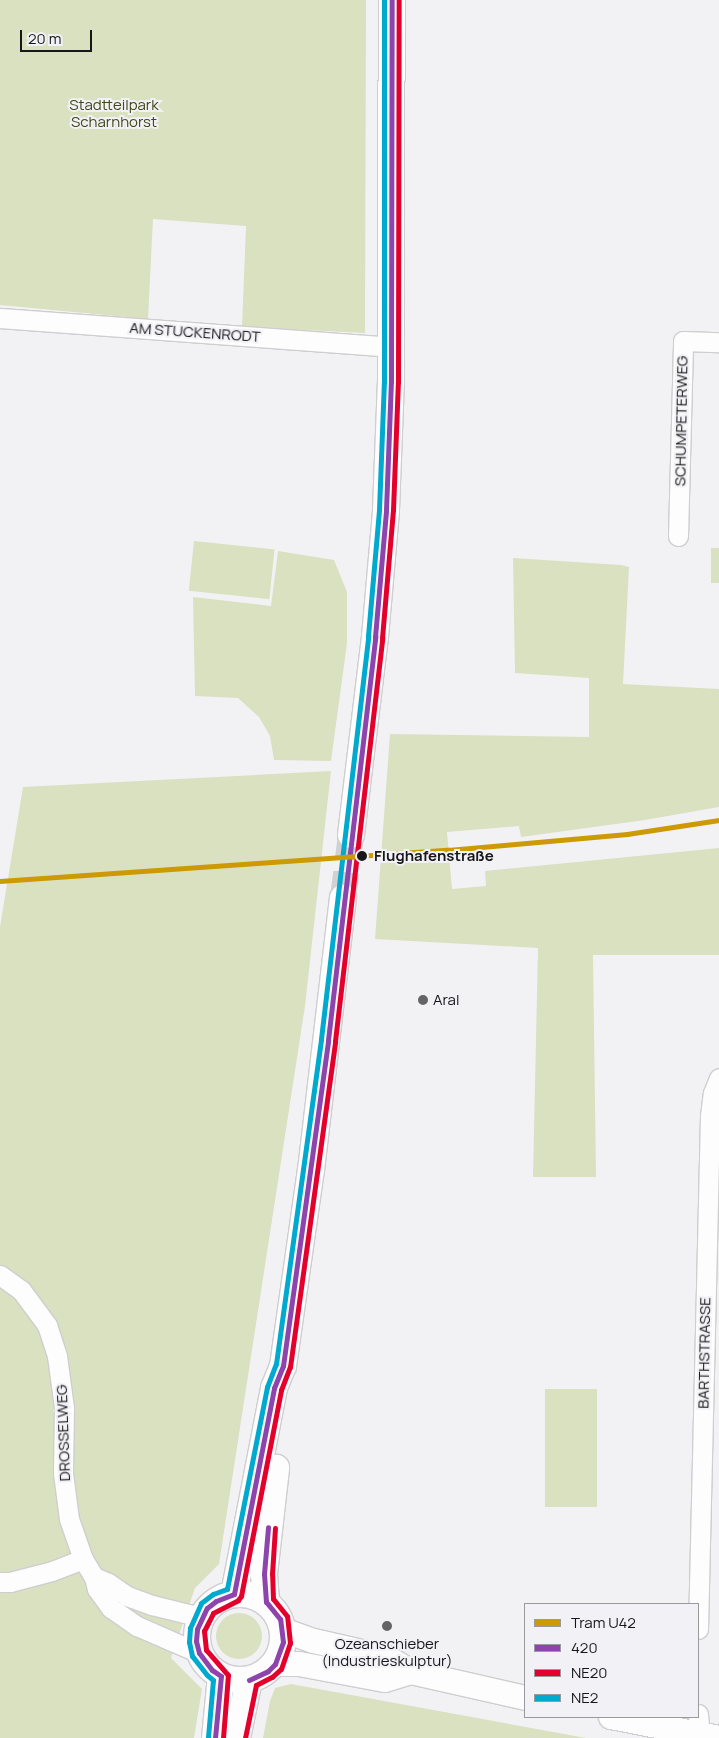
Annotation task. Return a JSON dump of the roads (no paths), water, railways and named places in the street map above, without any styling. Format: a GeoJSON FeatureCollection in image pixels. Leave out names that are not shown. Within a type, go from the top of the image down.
{"type":"FeatureCollection","features":[{"type":"Feature","properties":{"kind":"main road"},"geometry":{"type":"LineString","coordinates":[[351,835],[375,637],[385,519],[391,347],[392,0]]}},
{"type":"Feature","properties":{"kind":"main road"},"geometry":{"type":"LineString","coordinates":[[234,1594],[274,1388],[283,1366],[311,1170],[343,898]]}},
{"type":"Feature","properties":{"kind":"main road"},"geometry":{"type":"LineString","coordinates":[[266,1602],[264,1574],[268,1521],[287,1388],[283,1366]]}},
{"type":"Feature","properties":{"kind":"main road"},"geometry":{"type":"LineString","coordinates":[[234,1594],[247,1594],[266,1602],[274,1610],[283,1630],[281,1654],[275,1664],[268,1671],[249,1680],[240,1681],[221,1676],[212,1670],[199,1653],[196,1641],[201,1617],[216,1601],[234,1594]]}},
{"type":"Feature","properties":{"kind":"main road"},"geometry":{"type":"LineString","coordinates":[[215,1738],[221,1676]]}},
{"type":"Feature","properties":{"kind":"main road"},"geometry":{"type":"LineString","coordinates":[[237,1738],[249,1680]]}},
{"type":"Feature","properties":{"kind":"street","name":"AM STUCKENRODT"},"geometry":{"type":"LineString","coordinates":[[0,318],[391,347]]}},
{"type":"Feature","properties":{"kind":"street","name":"SCHUMPETERWEG"},"geometry":{"type":"LineString","coordinates":[[678,536],[683,341],[719,342]]}},
{"type":"Feature","properties":{"kind":"street","name":"BARTHSTRASSE"},"geometry":{"type":"LineString","coordinates":[[699,1603],[710,1116],[713,1093],[719,1078]]}},
{"type":"Feature","properties":{"kind":"street","name":"DROSSELWEG"},"geometry":{"type":"LineString","coordinates":[[0,1275],[21,1290],[47,1325],[57,1356],[64,1408],[63,1473],[69,1519],[83,1559],[94,1577],[97,1589],[111,1608],[137,1626],[199,1653]]}},
{"type":"Feature","properties":{"kind":"street"},"geometry":{"type":"LineString","coordinates":[[0,1582],[10,1582],[52,1571],[83,1559]]}},
{"type":"Feature","properties":{"kind":"street"},"geometry":{"type":"LineString","coordinates":[[94,1577],[108,1582],[127,1596],[152,1605],[201,1617]]}},
{"type":"Feature","properties":{"kind":"street"},"geometry":{"type":"LineString","coordinates":[[283,1630],[314,1641],[388,1658],[411,1672],[524,1698]]}},
{"type":"Feature","properties":{"kind":"street"},"geometry":{"type":"LineString","coordinates":[[275,1664],[299,1664],[385,1680],[411,1672]]}},
{"type":"Feature","properties":{"kind":"street"},"geometry":{"type":"LineString","coordinates":[[618,1718],[704,1731]]}},
{"type":"Feature","properties":{"kind":"tunnel"},"geometry":{"type":"LineString","coordinates":[[343,898],[351,835]]}},
{"type":"Feature","properties":{"kind":"tram line","name":"U42"},"geometry":{"type":"LineString","coordinates":[[0,881],[448,850],[627,834],[719,820]]}},
{"type":"Feature","properties":{"kind":"place","name":"Flughafenstraße"},"geometry":{"type":"Point","coordinates":[362,856]}},
{"type":"Feature","properties":{"kind":"place","name":"Aral"},"geometry":{"type":"Point","coordinates":[423,1000]}},
{"type":"Feature","properties":{"kind":"place","name":"Ozeanschieber (Industrieskulptur)"},"geometry":{"type":"Point","coordinates":[387,1626]}},
{"type":"Feature","properties":{"kind":"park label","name":"Stadtteilpark Scharnhorst"},"geometry":{"type":"Point","coordinates":[114,112]}}]}
